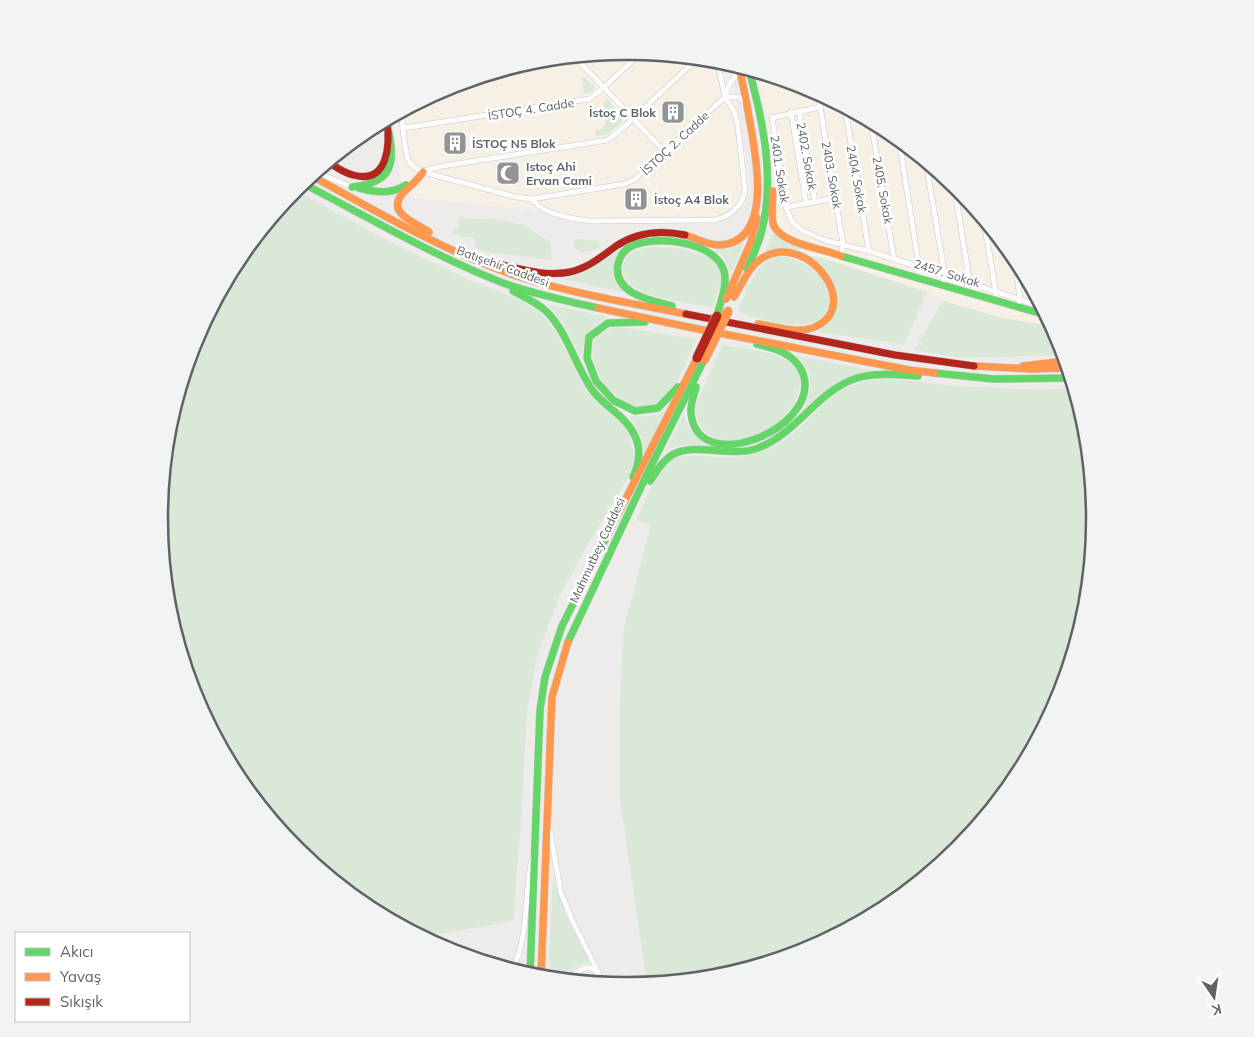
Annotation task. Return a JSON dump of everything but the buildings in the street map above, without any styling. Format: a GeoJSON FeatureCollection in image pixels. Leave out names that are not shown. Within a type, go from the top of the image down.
{"type":"FeatureCollection","features":[{"type":"Feature","properties":{"kind":"main road"},"geometry":{"type":"LineString","coordinates":[[481,262],[550,275],[582,268],[594,262],[622,241],[644,234],[669,233],[689,236],[715,245],[739,238],[746,232],[753,219],[758,198],[757,164],[743,75]]}},
{"type":"Feature","properties":{"kind":"main road"},"geometry":{"type":"LineString","coordinates":[[745,76],[756,98],[766,157],[772,179],[773,221],[777,233],[787,239],[841,256]]}},
{"type":"Feature","properties":{"kind":"main road"},"geometry":{"type":"LineString","coordinates":[[352,187],[379,181],[387,173],[393,158],[388,127]]}},
{"type":"Feature","properties":{"kind":"main road"},"geometry":{"type":"LineString","coordinates":[[335,166],[357,176],[374,173],[384,165],[386,160],[389,133]]}},
{"type":"Feature","properties":{"kind":"main road","name":"Mahmutbey Caddesi"},"geometry":{"type":"LineString","coordinates":[[530,966],[540,710],[545,677],[562,626],[616,516],[728,311],[753,254],[763,226],[767,193],[766,157]]}},
{"type":"Feature","properties":{"kind":"main road"},"geometry":{"type":"LineString","coordinates":[[352,187],[391,193],[400,189],[422,172]]}},
{"type":"Feature","properties":{"kind":"main road"},"geometry":{"type":"LineString","coordinates":[[422,172],[417,181],[400,197],[398,207],[400,213],[404,218],[423,227],[447,246]]}},
{"type":"Feature","properties":{"kind":"main road","name":"Batışehir Caddesi"},"geometry":{"type":"LineString","coordinates":[[319,180],[447,246],[481,262],[518,276],[558,288],[745,326]]}},
{"type":"Feature","properties":{"kind":"main road","name":"Batışehir Caddesi"},"geometry":{"type":"LineString","coordinates":[[310,188],[435,253],[478,273],[520,288],[553,298],[739,336]]}},
{"type":"Feature","properties":{"kind":"main road","name":"Mahmutbey Caddesi"},"geometry":{"type":"LineString","coordinates":[[541,969],[552,697],[558,670],[570,637],[701,359],[717,316],[750,242],[758,213],[758,198]]}},
{"type":"Feature","properties":{"kind":"main road"},"geometry":{"type":"LineString","coordinates":[[695,317],[682,309],[637,296],[621,285],[617,268],[620,259],[628,249],[642,243],[668,241],[697,247],[714,255],[723,266],[725,277],[717,316]]}},
{"type":"Feature","properties":{"kind":"main road"},"geometry":{"type":"LineString","coordinates":[[734,297],[753,266],[765,255],[778,251],[796,254],[808,252],[833,257],[841,256]]}},
{"type":"Feature","properties":{"kind":"main road"},"geometry":{"type":"LineString","coordinates":[[745,326],[768,324],[803,330],[817,326],[828,316],[834,302],[834,294],[828,279],[818,267],[796,254]]}},
{"type":"Feature","properties":{"kind":"main road","name":"2457. Sokak"},"geometry":{"type":"LineString","coordinates":[[841,256],[944,280],[994,301],[1019,303],[1035,311]]}},
{"type":"Feature","properties":{"kind":"main road"},"geometry":{"type":"LineString","coordinates":[[478,273],[529,299],[546,311],[563,333],[592,389],[603,401],[622,416],[631,427],[638,443],[638,460],[636,471],[616,516]]}},
{"type":"Feature","properties":{"kind":"main road"},"geometry":{"type":"LineString","coordinates":[[693,328],[629,320],[603,324],[587,343],[585,352],[586,362],[596,382],[617,403],[627,409],[646,412],[655,410],[669,400],[685,373],[701,359]]}},
{"type":"Feature","properties":{"kind":"main road"},"geometry":{"type":"LineString","coordinates":[[745,326],[925,361],[1012,369],[1060,368]]}},
{"type":"Feature","properties":{"kind":"main road"},"geometry":{"type":"LineString","coordinates":[[701,359],[690,410],[692,422],[700,435],[713,443],[743,444],[756,441],[778,428],[794,412],[804,396],[804,376],[794,360],[787,354],[739,336]]}},
{"type":"Feature","properties":{"kind":"main road"},"geometry":{"type":"LineString","coordinates":[[739,336],[939,374],[993,379],[1063,379]]}},
{"type":"Feature","properties":{"kind":"main road"},"geometry":{"type":"LineString","coordinates":[[1012,369],[1058,362]]}},
{"type":"Feature","properties":{"kind":"main road"},"geometry":{"type":"LineString","coordinates":[[630,513],[663,462],[678,452],[688,450],[733,452],[750,450],[765,445],[787,433],[821,398],[844,383],[856,378],[883,374],[927,377],[939,374]]}},
{"type":"Feature","properties":{"kind":"street","name":"İSTOÇ 4. Cadde"},"geometry":{"type":"LineString","coordinates":[[404,128],[589,99],[604,88],[633,60]]}},
{"type":"Feature","properties":{"kind":"street"},"geometry":{"type":"LineString","coordinates":[[579,63],[665,152]]}},
{"type":"Feature","properties":{"kind":"street"},"geometry":{"type":"LineString","coordinates":[[422,172],[448,165],[608,140],[691,65]]}},
{"type":"Feature","properties":{"kind":"street"},"geometry":{"type":"LineString","coordinates":[[402,119],[409,162],[422,172],[516,196],[532,198],[534,203],[550,212],[576,220],[715,220],[730,215],[745,198],[746,189],[738,127],[734,111],[725,97],[719,70]]}},
{"type":"Feature","properties":{"kind":"street","name":"İSTOÇ 2. Cadde"},"geometry":{"type":"LineString","coordinates":[[532,198],[624,184],[634,180],[725,97],[726,90],[738,74]]}},
{"type":"Feature","properties":{"kind":"street"},"geometry":{"type":"LineString","coordinates":[[725,97],[739,97],[747,104]]}},
{"type":"Feature","properties":{"kind":"street","name":"2403. Sokak"},"geometry":{"type":"LineString","coordinates":[[819,102],[843,244],[841,256]]}},
{"type":"Feature","properties":{"kind":"street"},"geometry":{"type":"LineString","coordinates":[[791,112],[820,107]]}},
{"type":"Feature","properties":{"kind":"street","name":"2402. Sokak"},"geometry":{"type":"LineString","coordinates":[[799,111],[815,202]]}},
{"type":"Feature","properties":{"kind":"street","name":"2402. Sokak"},"geometry":{"type":"LineString","coordinates":[[791,112],[806,203]]}},
{"type":"Feature","properties":{"kind":"street","name":"2401. Sokak"},"geometry":{"type":"LineString","coordinates":[[791,112],[772,118],[786,207],[792,222],[804,231],[827,241],[919,266],[944,280],[996,291],[1019,303],[1032,305]]}},
{"type":"Feature","properties":{"kind":"street","name":"2404. Sokak"},"geometry":{"type":"LineString","coordinates":[[846,116],[869,251]]}},
{"type":"Feature","properties":{"kind":"street","name":"2405. Sokak"},"geometry":{"type":"LineString","coordinates":[[873,131],[894,259]]}},
{"type":"Feature","properties":{"kind":"street"},"geometry":{"type":"LineString","coordinates":[[900,150],[919,266]]}},
{"type":"Feature","properties":{"kind":"street"},"geometry":{"type":"LineString","coordinates":[[928,173],[944,280]]}},
{"type":"Feature","properties":{"kind":"street"},"geometry":{"type":"LineString","coordinates":[[324,175],[352,187]]}},
{"type":"Feature","properties":{"kind":"street"},"geometry":{"type":"LineString","coordinates":[[786,207],[836,198]]}},
{"type":"Feature","properties":{"kind":"street"},"geometry":{"type":"LineString","coordinates":[[956,200],[970,284]]}},
{"type":"Feature","properties":{"kind":"street"},"geometry":{"type":"LineString","coordinates":[[986,233],[996,291],[994,301]]}},
{"type":"Feature","properties":{"kind":"street"},"geometry":{"type":"LineString","coordinates":[[1017,278],[1019,303]]}},
{"type":"Feature","properties":{"kind":"street"},"geometry":{"type":"LineString","coordinates":[[548,825],[561,892],[599,974]]}},
{"type":"Feature","properties":{"kind":"street"},"geometry":{"type":"LineString","coordinates":[[516,963],[521,945],[530,867],[536,842]]}},
{"type":"Feature","properties":{"kind":"street"},"geometry":{"type":"LineString","coordinates":[[577,973],[584,968],[592,968],[599,974]]}},
{"type":"Feature","properties":{"kind":"shaded area"},"geometry":{"type":"Polygon","coordinates":[[[627,60],[687,64],[729,72],[737,103],[750,182],[745,204],[737,212],[727,219],[708,224],[571,222],[526,207],[524,210],[411,198],[402,186],[392,125],[398,121],[452,95],[508,76],[567,64],[627,60]]]}},
{"type":"Feature","properties":{"kind":"shaded area"},"geometry":{"type":"Polygon","coordinates":[[[759,80],[830,107],[882,137],[906,155],[951,194],[991,239],[1024,289],[1042,325],[1002,318],[943,301],[927,292],[819,257],[809,256],[806,249],[788,244],[778,237],[775,180],[759,80]]]}},
{"type":"Feature","properties":{"kind":"green space"},"geometry":{"type":"Polygon","coordinates":[[[582,76],[594,86],[593,91],[584,94],[582,76]]]}},
{"type":"Feature","properties":{"kind":"green space"},"geometry":{"type":"Polygon","coordinates":[[[607,99],[622,116],[622,122],[608,134],[596,136],[595,131],[603,128],[606,123],[604,102],[607,99]]]}},
{"type":"Feature","properties":{"kind":"green space"},"geometry":{"type":"Polygon","coordinates":[[[303,194],[401,248],[470,280],[518,299],[539,311],[558,335],[583,385],[594,400],[624,425],[630,435],[634,457],[629,476],[560,595],[537,656],[527,713],[513,921],[435,935],[372,900],[325,863],[282,821],[263,798],[230,748],[203,694],[184,637],[172,578],[168,518],[172,459],[184,400],[203,343],[230,289],[263,239],[303,194]]]}},
{"type":"Feature","properties":{"kind":"green space"},"geometry":{"type":"Polygon","coordinates":[[[459,218],[500,220],[524,225],[551,243],[552,260],[486,252],[477,248],[473,237],[453,234],[453,229],[457,229],[460,225],[457,223],[459,218]]]}},
{"type":"Feature","properties":{"kind":"green space"},"geometry":{"type":"Polygon","coordinates":[[[773,233],[788,244],[806,249],[765,252],[773,233]]]}},
{"type":"Feature","properties":{"kind":"green space"},"geometry":{"type":"Polygon","coordinates":[[[576,239],[598,241],[601,246],[592,250],[578,251],[574,244],[576,239]]]}},
{"type":"Feature","properties":{"kind":"green space"},"geometry":{"type":"Polygon","coordinates":[[[744,242],[732,271],[730,271],[723,256],[715,250],[730,249],[744,242]]]}},
{"type":"Feature","properties":{"kind":"green space"},"geometry":{"type":"Polygon","coordinates":[[[623,247],[616,260],[614,270],[623,292],[563,279],[595,267],[623,247]]]}},
{"type":"Feature","properties":{"kind":"green space"},"geometry":{"type":"Polygon","coordinates":[[[652,247],[696,252],[714,263],[720,271],[721,281],[712,307],[656,296],[641,291],[630,284],[624,274],[626,259],[635,251],[652,247]]]}},
{"type":"Feature","properties":{"kind":"green space"},"geometry":{"type":"Polygon","coordinates":[[[779,256],[798,261],[815,271],[821,278],[829,296],[829,307],[822,317],[812,322],[787,324],[738,312],[748,286],[757,271],[770,260],[779,256]]]}},
{"type":"Feature","properties":{"kind":"green space"},"geometry":{"type":"Polygon","coordinates":[[[809,256],[819,257],[927,292],[904,344],[822,333],[818,329],[823,326],[836,290],[829,274],[809,256]]]}},
{"type":"Feature","properties":{"kind":"green space"},"geometry":{"type":"Polygon","coordinates":[[[943,301],[1002,318],[1042,325],[1055,355],[960,358],[914,350],[943,301]]]}},
{"type":"Feature","properties":{"kind":"green space"},"geometry":{"type":"Polygon","coordinates":[[[547,304],[607,317],[588,334],[581,358],[562,322],[547,304]]]}},
{"type":"Feature","properties":{"kind":"green space"},"geometry":{"type":"Polygon","coordinates":[[[618,327],[696,339],[670,393],[657,404],[642,407],[626,402],[611,391],[600,376],[593,361],[593,346],[601,334],[618,327]]]}},
{"type":"Feature","properties":{"kind":"green space"},"geometry":{"type":"Polygon","coordinates":[[[722,345],[775,355],[793,364],[799,371],[800,388],[794,403],[779,421],[768,431],[760,435],[743,439],[725,440],[709,435],[699,424],[696,405],[722,345]]]}},
{"type":"Feature","properties":{"kind":"green space"},"geometry":{"type":"Polygon","coordinates":[[[798,356],[870,370],[850,377],[834,386],[803,410],[809,395],[811,382],[804,364],[798,356]]]}},
{"type":"Feature","properties":{"kind":"green space"},"geometry":{"type":"Polygon","coordinates":[[[888,378],[955,386],[1042,390],[1066,388],[1077,429],[1082,459],[1086,518],[1085,548],[1077,608],[1070,637],[1051,694],[1024,748],[991,798],[951,843],[882,900],[830,930],[774,953],[716,968],[687,973],[646,976],[620,799],[620,700],[624,627],[651,524],[636,520],[657,478],[662,470],[674,459],[687,456],[739,457],[763,451],[793,434],[837,393],[862,382],[888,378]]]}},
{"type":"Feature","properties":{"kind":"green space"},"geometry":{"type":"Polygon","coordinates":[[[665,411],[646,452],[643,452],[641,436],[629,415],[656,415],[665,411]]]}},
{"type":"Feature","properties":{"kind":"green space"},"geometry":{"type":"Polygon","coordinates":[[[684,414],[693,433],[708,446],[682,445],[666,450],[684,414]]]}},
{"type":"Feature","properties":{"kind":"green space"},"geometry":{"type":"Polygon","coordinates":[[[553,877],[567,918],[590,962],[579,964],[566,973],[551,970],[549,958],[553,877]]]}},
{"type":"Feature","properties":{"kind":"traffic: fast"},"geometry":{"type":"LineString","coordinates":[[747,269],[758,245],[762,230],[767,190],[766,149],[751,77]]}},
{"type":"Feature","properties":{"kind":"traffic: fast"},"geometry":{"type":"LineString","coordinates":[[352,187],[374,182],[387,172],[391,156],[389,133]]}},
{"type":"Feature","properties":{"kind":"traffic: fast"},"geometry":{"type":"LineString","coordinates":[[359,188],[389,191],[406,185]]}},
{"type":"Feature","properties":{"kind":"traffic: fast"},"geometry":{"type":"LineString","coordinates":[[310,187],[426,248],[503,283],[526,291],[598,308]]}},
{"type":"Feature","properties":{"kind":"traffic: fast"},"geometry":{"type":"LineString","coordinates":[[672,306],[635,294],[621,282],[618,274],[618,264],[621,256],[627,249],[642,243],[669,241],[684,243],[709,253],[718,261],[725,276],[717,316]]}},
{"type":"Feature","properties":{"kind":"traffic: fast"},"geometry":{"type":"LineString","coordinates":[[841,256],[1036,312]]}},
{"type":"Feature","properties":{"kind":"traffic: fast"},"geometry":{"type":"LineString","coordinates":[[513,291],[538,305],[554,320],[593,391],[631,429],[637,441],[639,451],[637,467],[633,477]]}},
{"type":"Feature","properties":{"kind":"traffic: fast"},"geometry":{"type":"LineString","coordinates":[[645,322],[608,323],[589,337],[587,358],[596,381],[613,400],[635,411],[658,408],[678,387]]}},
{"type":"Feature","properties":{"kind":"traffic: fast"},"geometry":{"type":"LineString","coordinates":[[696,387],[691,413],[698,432],[713,442],[733,444],[755,439],[776,429],[793,414],[803,396],[804,377],[798,365],[789,356],[778,350],[757,344]]}},
{"type":"Feature","properties":{"kind":"traffic: fast"},"geometry":{"type":"LineString","coordinates":[[568,642],[649,470],[704,360]]}},
{"type":"Feature","properties":{"kind":"traffic: fast"},"geometry":{"type":"LineString","coordinates":[[935,373],[993,379],[1063,378]]}},
{"type":"Feature","properties":{"kind":"traffic: fast"},"geometry":{"type":"LineString","coordinates":[[650,481],[665,460],[681,451],[702,449],[745,451],[769,443],[830,393],[843,384],[857,378],[880,374],[918,376]]}},
{"type":"Feature","properties":{"kind":"traffic: fast"},"geometry":{"type":"LineString","coordinates":[[530,966],[540,710],[545,677],[562,626],[608,534]]}},
{"type":"Feature","properties":{"kind":"traffic: slow"},"geometry":{"type":"LineString","coordinates":[[685,235],[715,245],[736,241],[748,230],[755,214],[757,196],[755,156],[740,75]]}},
{"type":"Feature","properties":{"kind":"traffic: slow"},"geometry":{"type":"LineString","coordinates":[[423,172],[404,192],[399,199],[398,206],[399,211],[404,216],[429,232]]}},
{"type":"Feature","properties":{"kind":"traffic: slow"},"geometry":{"type":"LineString","coordinates":[[319,180],[440,244],[520,277],[603,298],[686,314]]}},
{"type":"Feature","properties":{"kind":"traffic: slow"},"geometry":{"type":"LineString","coordinates":[[773,191],[772,218],[778,232],[794,242],[841,256]]}},
{"type":"Feature","properties":{"kind":"traffic: slow"},"geometry":{"type":"LineString","coordinates":[[726,299],[751,242],[757,218]]}},
{"type":"Feature","properties":{"kind":"traffic: slow"},"geometry":{"type":"LineString","coordinates":[[734,297],[747,275],[759,260],[781,252],[798,255],[813,263],[825,276],[832,291],[833,305],[827,318],[812,328],[805,330],[785,329],[758,324]]}},
{"type":"Feature","properties":{"kind":"traffic: slow"},"geometry":{"type":"LineString","coordinates":[[598,308],[909,370],[935,373]]}},
{"type":"Feature","properties":{"kind":"traffic: slow"},"geometry":{"type":"LineString","coordinates":[[704,360],[728,311]]}},
{"type":"Feature","properties":{"kind":"traffic: slow"},"geometry":{"type":"LineString","coordinates":[[608,534],[697,358]]}},
{"type":"Feature","properties":{"kind":"traffic: slow"},"geometry":{"type":"LineString","coordinates":[[1023,366],[1058,362]]}},
{"type":"Feature","properties":{"kind":"traffic: slow"},"geometry":{"type":"LineString","coordinates":[[974,366],[1032,369],[1060,368]]}},
{"type":"Feature","properties":{"kind":"traffic: slow"},"geometry":{"type":"LineString","coordinates":[[541,969],[552,697],[568,642]]}},
{"type":"Feature","properties":{"kind":"traffic: jam"},"geometry":{"type":"LineString","coordinates":[[335,166],[353,175],[365,176],[374,174],[385,160],[388,127]]}},
{"type":"Feature","properties":{"kind":"traffic: jam"},"geometry":{"type":"LineString","coordinates":[[498,264],[543,273],[570,272],[589,265],[624,241],[641,235],[649,233],[685,235]]}},
{"type":"Feature","properties":{"kind":"traffic: jam"},"geometry":{"type":"LineString","coordinates":[[686,314],[895,355],[974,366]]}},
{"type":"Feature","properties":{"kind":"traffic: jam"},"geometry":{"type":"LineString","coordinates":[[697,358],[717,316]]}},
{"type":"Feature","properties":{"kind":"place","name":"İstoç C Blok"},"geometry":{"type":"Point","coordinates":[673,112]}},
{"type":"Feature","properties":{"kind":"place","name":"İSTOÇ N5 Blok"},"geometry":{"type":"Point","coordinates":[455,143]}},
{"type":"Feature","properties":{"kind":"place","name":"Istoç Ahi Ervan Cami"},"geometry":{"type":"Point","coordinates":[508,173]}},
{"type":"Feature","properties":{"kind":"place","name":"İstoç A4 Blok"},"geometry":{"type":"Point","coordinates":[636,199]}}]}
